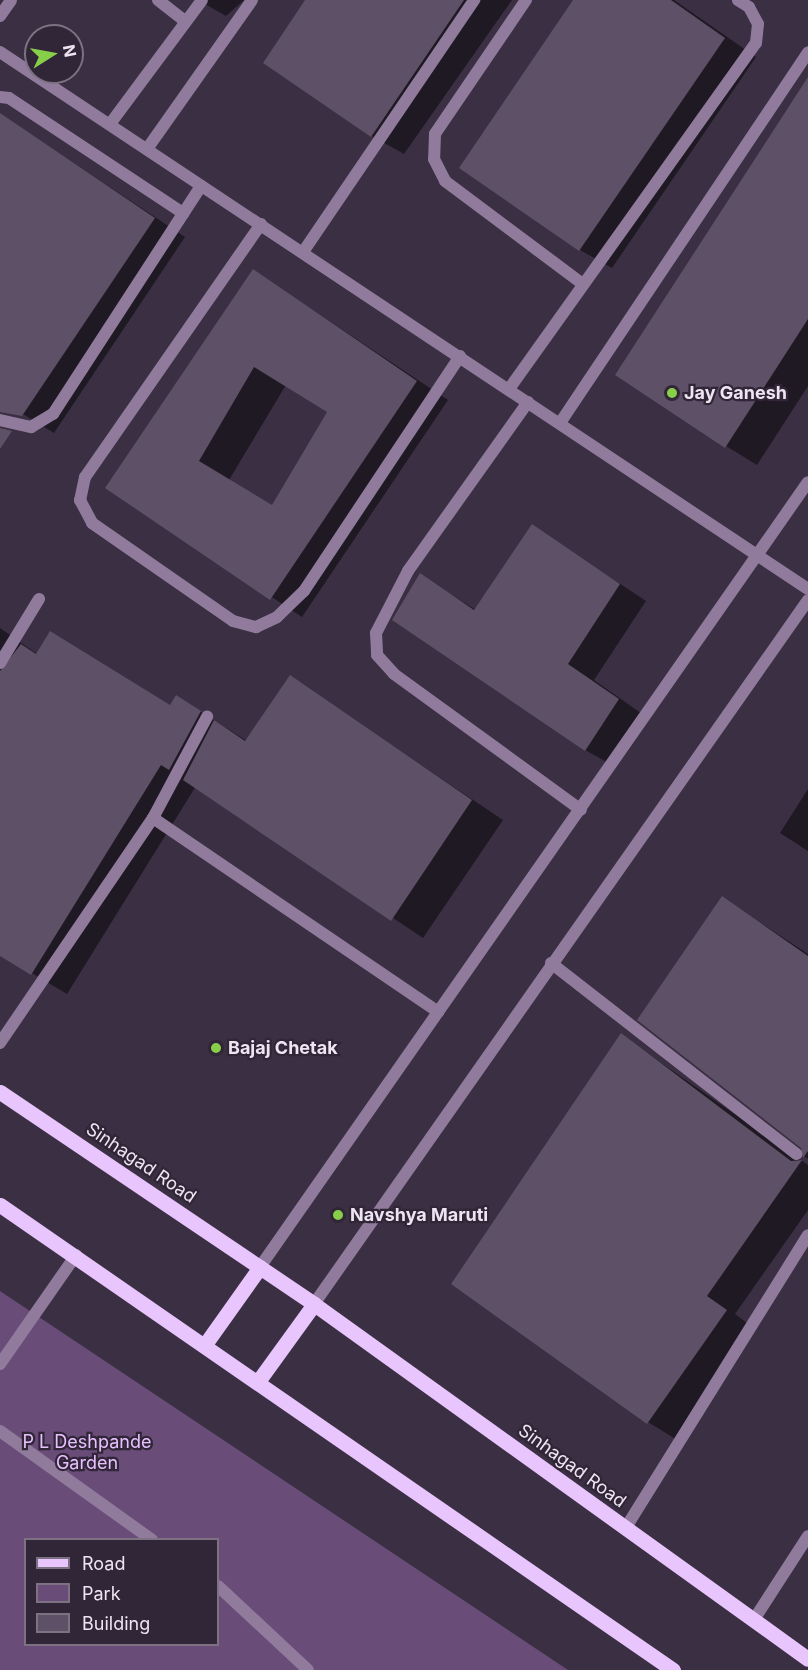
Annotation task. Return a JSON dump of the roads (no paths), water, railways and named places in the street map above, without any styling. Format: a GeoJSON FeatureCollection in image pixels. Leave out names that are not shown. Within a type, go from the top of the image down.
{"type":"FeatureCollection","features":[{"type":"Feature","properties":{"kind":"main road","name":"Sinhagad Road"},"geometry":{"type":"LineString","coordinates":[[0,1092],[314,1304],[808,1659]]}},
{"type":"Feature","properties":{"kind":"main road"},"geometry":{"type":"LineString","coordinates":[[0,1205],[206,1343],[673,1670]]}},
{"type":"Feature","properties":{"kind":"main road"},"geometry":{"type":"LineString","coordinates":[[206,1343],[260,1267]]}},
{"type":"Feature","properties":{"kind":"main road"},"geometry":{"type":"LineString","coordinates":[[259,1380],[314,1304]]}},
{"type":"Feature","properties":{"kind":"street"},"geometry":{"type":"LineString","coordinates":[[0,16],[11,0]]}},
{"type":"Feature","properties":{"kind":"street"},"geometry":{"type":"LineString","coordinates":[[158,0],[185,21]]}},
{"type":"Feature","properties":{"kind":"street"},"geometry":{"type":"LineString","coordinates":[[110,124],[201,0]]}},
{"type":"Feature","properties":{"kind":"street"},"geometry":{"type":"LineString","coordinates":[[147,148],[252,0]]}},
{"type":"Feature","properties":{"kind":"street"},"geometry":{"type":"LineString","coordinates":[[303,252],[474,0]]}},
{"type":"Feature","properties":{"kind":"street"},"geometry":{"type":"LineString","coordinates":[[526,0],[435,134],[434,159],[445,181],[580,282]]}},
{"type":"Feature","properties":{"kind":"street"},"geometry":{"type":"LineString","coordinates":[[509,389],[580,282],[756,43],[758,24],[749,7],[738,0]]}},
{"type":"Feature","properties":{"kind":"street"},"geometry":{"type":"LineString","coordinates":[[0,52],[808,589]]}},
{"type":"Feature","properties":{"kind":"street"},"geometry":{"type":"LineString","coordinates":[[560,423],[808,52]]}},
{"type":"Feature","properties":{"kind":"street"},"geometry":{"type":"LineString","coordinates":[[0,97],[9,98],[183,213]]}},
{"type":"Feature","properties":{"kind":"street"},"geometry":{"type":"LineString","coordinates":[[0,420],[31,427],[54,414],[201,186]]}},
{"type":"Feature","properties":{"kind":"street"},"geometry":{"type":"LineString","coordinates":[[261,224],[85,477],[80,500],[92,523],[233,621],[256,627],[277,617],[304,591],[460,356]]}},
{"type":"Feature","properties":{"kind":"street"},"geometry":{"type":"LineString","coordinates":[[528,402],[408,571],[376,633],[377,655],[394,674],[581,810]]}},
{"type":"Feature","properties":{"kind":"street"},"geometry":{"type":"LineString","coordinates":[[260,1267],[760,556],[808,482]]}},
{"type":"Feature","properties":{"kind":"street"},"geometry":{"type":"LineString","coordinates":[[0,663],[39,599]]}},
{"type":"Feature","properties":{"kind":"street"},"geometry":{"type":"LineString","coordinates":[[314,1304],[551,963],[808,600]]}},
{"type":"Feature","properties":{"kind":"street"},"geometry":{"type":"LineString","coordinates":[[0,1043],[153,818],[207,717]]}},
{"type":"Feature","properties":{"kind":"street"},"geometry":{"type":"LineString","coordinates":[[153,818],[438,1012]]}},
{"type":"Feature","properties":{"kind":"street"},"geometry":{"type":"LineString","coordinates":[[551,963],[796,1154]]}},
{"type":"Feature","properties":{"kind":"street"},"geometry":{"type":"LineString","coordinates":[[625,1529],[808,1235]]}},
{"type":"Feature","properties":{"kind":"street"},"geometry":{"type":"LineString","coordinates":[[0,1364],[76,1255]]}},
{"type":"Feature","properties":{"kind":"street"},"geometry":{"type":"LineString","coordinates":[[0,1431],[151,1538]]}},
{"type":"Feature","properties":{"kind":"street"},"geometry":{"type":"LineString","coordinates":[[753,1621],[808,1536]]}},
{"type":"Feature","properties":{"kind":"street"},"geometry":{"type":"LineString","coordinates":[[219,1587],[308,1670]]}},
{"type":"Feature","properties":{"kind":"place","name":"Jay Ganesh"},"geometry":{"type":"Point","coordinates":[672,393]}},
{"type":"Feature","properties":{"kind":"place","name":"Bajaj Chetak"},"geometry":{"type":"Point","coordinates":[216,1048]}},
{"type":"Feature","properties":{"kind":"place","name":"Navshya Maruti"},"geometry":{"type":"Point","coordinates":[338,1215]}},
{"type":"Feature","properties":{"kind":"park label","name":"P L Deshpande Garden"},"geometry":{"type":"Point","coordinates":[87,1453]}}]}
